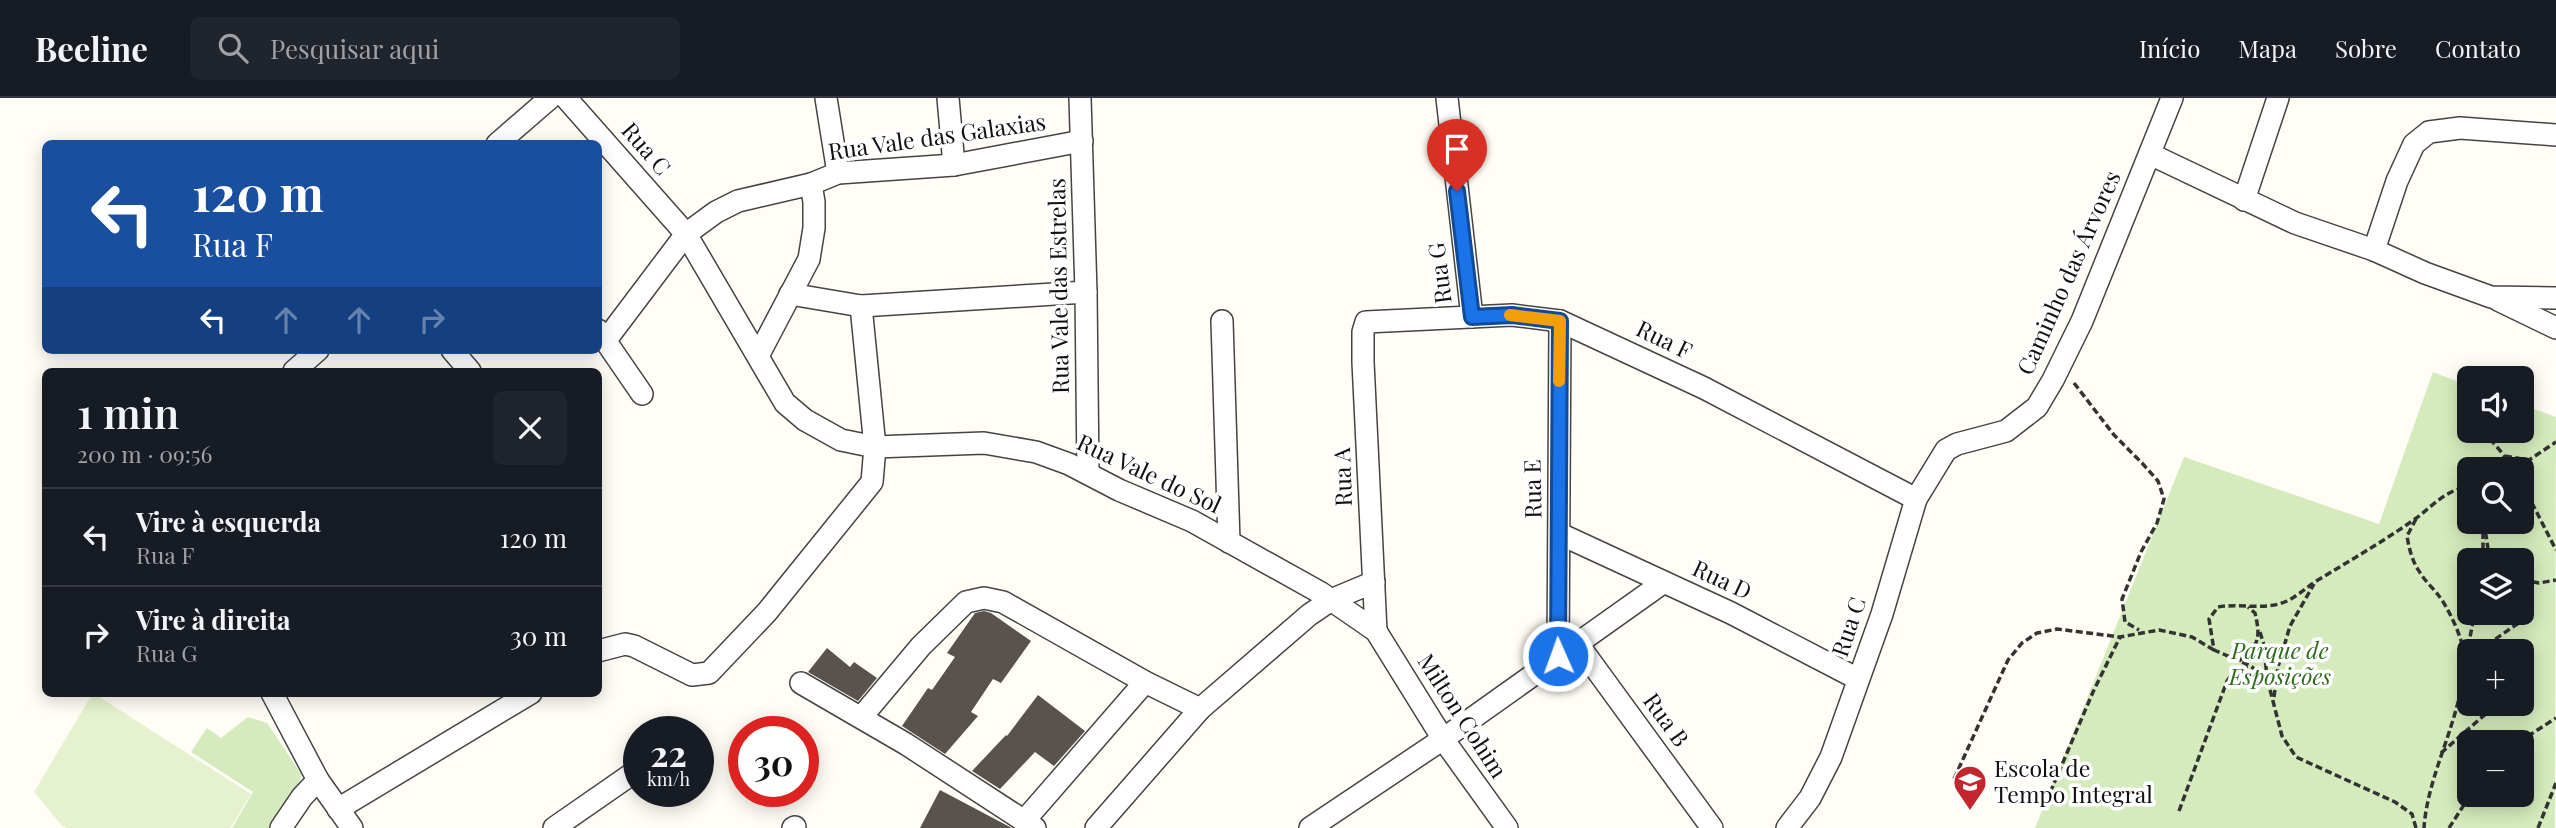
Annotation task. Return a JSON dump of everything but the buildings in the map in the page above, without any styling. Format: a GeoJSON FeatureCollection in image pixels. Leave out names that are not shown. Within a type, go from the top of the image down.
{"type":"FeatureCollection","features":[{"type":"Feature","properties":{"kind":"street"},"geometry":{"type":"LineString","coordinates":[[502,140],[550,98]]}},
{"type":"Feature","properties":{"kind":"street","name":"Rua C"},"geometry":{"type":"LineString","coordinates":[[566,98],[686,234],[758,356]]}},
{"type":"Feature","properties":{"kind":"street"},"geometry":{"type":"LineString","coordinates":[[826,98],[838,173]]}},
{"type":"Feature","properties":{"kind":"street"},"geometry":{"type":"LineString","coordinates":[[948,98],[954,165]]}},
{"type":"Feature","properties":{"kind":"street","name":"Rua Vale das Estrelas"},"geometry":{"type":"LineString","coordinates":[[1080,98],[1088,473]]}},
{"type":"Feature","properties":{"kind":"street","name":"Rua G"},"geometry":{"type":"LineString","coordinates":[[1447,98],[1472,317]]}},
{"type":"Feature","properties":{"kind":"street","name":"Caminho das Árvores"},"geometry":{"type":"LineString","coordinates":[[1957,444],[2006,431],[2021,422],[2036,407],[2082,321],[2172,98]]}},
{"type":"Feature","properties":{"kind":"street"},"geometry":{"type":"LineString","coordinates":[[2244,200],[2278,98]]}},
{"type":"Feature","properties":{"kind":"street"},"geometry":{"type":"LineString","coordinates":[[2374,250],[2397,181],[2414,144],[2429,132],[2460,128],[2556,135]]}},
{"type":"Feature","properties":{"kind":"street","name":"Rua Vale das Galaxias"},"geometry":{"type":"LineString","coordinates":[[686,234],[716,212],[738,201],[811,184],[838,173],[954,165],[1082,141]]}},
{"type":"Feature","properties":{"kind":"street","name":"Caminho das Árvores"},"geometry":{"type":"LineString","coordinates":[[2150,154],[2295,223],[2374,250],[2424,273],[2491,297],[2556,298]]}},
{"type":"Feature","properties":{"kind":"street"},"geometry":{"type":"LineString","coordinates":[[758,356],[809,258],[814,228],[811,184]]}},
{"type":"Feature","properties":{"kind":"street"},"geometry":{"type":"LineString","coordinates":[[642,394],[602,335],[686,234]]}},
{"type":"Feature","properties":{"kind":"street"},"geometry":{"type":"LineString","coordinates":[[790,294],[861,306],[1086,292]]}},
{"type":"Feature","properties":{"kind":"street"},"geometry":{"type":"LineString","coordinates":[[2491,297],[2556,328]]}},
{"type":"Feature","properties":{"kind":"street"},"geometry":{"type":"LineString","coordinates":[[602,650],[625,644],[692,675],[712,672],[767,612],[872,482],[875,447],[861,306]]}},
{"type":"Feature","properties":{"kind":"street","name":"Rua F"},"geometry":{"type":"LineString","coordinates":[[1366,322],[1512,315],[1560,321],[1704,388],[1916,499]]}},
{"type":"Feature","properties":{"kind":"street"},"geometry":{"type":"LineString","coordinates":[[1222,321],[1229,542]]}},
{"type":"Feature","properties":{"kind":"street","name":"Rua E"},"geometry":{"type":"LineString","coordinates":[[1558,656],[1560,321]]}},
{"type":"Feature","properties":{"kind":"street","name":"Rua A"},"geometry":{"type":"LineString","coordinates":[[1366,322],[1363,352],[1376,631]]}},
{"type":"Feature","properties":{"kind":"street"},"geometry":{"type":"LineString","coordinates":[[297,368],[313,354]]}},
{"type":"Feature","properties":{"kind":"street"},"geometry":{"type":"LineString","coordinates":[[455,354],[467,368]]}},
{"type":"Feature","properties":{"kind":"street","name":"Rua Vale do Sol"},"geometry":{"type":"LineString","coordinates":[[758,356],[785,403],[805,420],[841,440],[875,447],[984,443],[1036,452],[1192,521],[1331,600],[1376,631]]}},
{"type":"Feature","properties":{"kind":"street","name":"Rua C"},"geometry":{"type":"LineString","coordinates":[[1787,828],[1810,798],[1831,757],[1882,614],[1916,499],[1937,461],[1946,450],[1957,444]]}},
{"type":"Feature","properties":{"kind":"street","name":"Rua D"},"geometry":{"type":"LineString","coordinates":[[1560,534],[1731,612],[1858,680]]}},
{"type":"Feature","properties":{"kind":"street"},"geometry":{"type":"LineString","coordinates":[[1096,828],[1200,709],[1309,615],[1331,600],[1374,582]]}},
{"type":"Feature","properties":{"kind":"street"},"geometry":{"type":"LineString","coordinates":[[1311,828],[1443,739],[1664,582]]}},
{"type":"Feature","properties":{"kind":"street"},"geometry":{"type":"LineString","coordinates":[[863,719],[921,646],[966,602],[989,598],[1003,602],[1144,682],[1200,709]]}},
{"type":"Feature","properties":{"kind":"street","name":"Milton Cohim"},"geometry":{"type":"LineString","coordinates":[[1376,631],[1443,739],[1507,828]]}},
{"type":"Feature","properties":{"kind":"street","name":"Rua B"},"geometry":{"type":"LineString","coordinates":[[1577,643],[1712,828]]}},
{"type":"Feature","properties":{"kind":"street"},"geometry":{"type":"LineString","coordinates":[[801,683],[906,744],[1030,825],[1144,682]]}},
{"type":"Feature","properties":{"kind":"street"},"geometry":{"type":"LineString","coordinates":[[274,697],[318,780],[352,828]]}},
{"type":"Feature","properties":{"kind":"street"},"geometry":{"type":"LineString","coordinates":[[338,809],[524,697]]}},
{"type":"Feature","properties":{"kind":"street"},"geometry":{"type":"LineString","coordinates":[[281,828],[302,797],[318,780]]}},
{"type":"Feature","properties":{"kind":"street"},"geometry":{"type":"LineString","coordinates":[[554,828],[623,780]]}},
{"type":"Feature","properties":{"kind":"path"},"geometry":{"type":"LineString","coordinates":[[2060,365],[2114,435],[2158,481],[2165,499],[2157,523],[2141,552],[2122,599],[2125,622],[2142,631]]}},
{"type":"Feature","properties":{"kind":"path"},"geometry":{"type":"LineString","coordinates":[[2494,443],[2505,456],[2529,460],[2556,442]]}},
{"type":"Feature","properties":{"kind":"path"},"geometry":{"type":"LineString","coordinates":[[2214,650],[2209,619],[2218,607],[2283,603],[2302,594],[2315,582],[2368,551],[2457,488]]}},
{"type":"Feature","properties":{"kind":"path"},"geometry":{"type":"LineString","coordinates":[[2534,507],[2556,550]]}},
{"type":"Feature","properties":{"kind":"path"},"geometry":{"type":"LineString","coordinates":[[2418,517],[2407,536],[2408,545],[2419,572],[2441,598],[2459,639]]}},
{"type":"Feature","properties":{"kind":"path"},"geometry":{"type":"LineString","coordinates":[[2534,582],[2556,580]]}},
{"type":"Feature","properties":{"kind":"path"},"geometry":{"type":"LineString","coordinates":[[2273,703],[2276,674],[2290,626],[2315,582]]}},
{"type":"Feature","properties":{"kind":"path"},"geometry":{"type":"LineString","coordinates":[[2246,606],[2255,613],[2264,645],[2267,678],[2282,736],[2296,757],[2395,802],[2412,814],[2416,828]]}},
{"type":"Feature","properties":{"kind":"path"},"geometry":{"type":"LineString","coordinates":[[2495,639],[2516,625]]}},
{"type":"Feature","properties":{"kind":"path"},"geometry":{"type":"LineString","coordinates":[[2238,662],[2255,648],[2258,627]]}},
{"type":"Feature","properties":{"kind":"path"},"geometry":{"type":"LineString","coordinates":[[1954,779],[2008,660],[2022,643],[2037,633],[2057,629],[2120,637],[2142,631],[2160,630],[2192,637],[2267,678]]}},
{"type":"Feature","properties":{"kind":"path"},"geometry":{"type":"LineString","coordinates":[[2046,802],[2093,692],[2120,637]]}},
{"type":"Feature","properties":{"kind":"path"},"geometry":{"type":"LineString","coordinates":[[2179,811],[2227,681],[2232,674],[2249,666]]}},
{"type":"Feature","properties":{"kind":"path"},"geometry":{"type":"LineString","coordinates":[[2424,828],[2425,815],[2457,695]]}},
{"type":"Feature","properties":{"kind":"path"},"geometry":{"type":"LineString","coordinates":[[2441,754],[2484,716]]}},
{"type":"Feature","properties":{"kind":"path"},"geometry":{"type":"LineString","coordinates":[[2534,732],[2556,718]]}},
{"type":"Feature","properties":{"kind":"path"},"geometry":{"type":"LineString","coordinates":[[2538,828],[2556,783]]}},
{"type":"Feature","properties":{"kind":"path"},"geometry":{"type":"LineString","coordinates":[[2449,828],[2463,807]]}},
{"type":"Feature","properties":{"kind":"green space","name":"Parque de Esposições"},"geometry":{"type":"Polygon","coordinates":[[[2433,372],[2457,381],[2457,443],[2534,443],[2534,409],[2556,417],[2555,828],[2035,828],[2184,457],[2379,524],[2433,372]]]}},
{"type":"Feature","properties":{"kind":"green space"},"geometry":{"type":"Polygon","coordinates":[[[91,697],[99,697],[251,794],[230,828],[67,828],[62,826],[34,792],[91,697]]]}},
{"type":"Feature","properties":{"kind":"green space"},"geometry":{"type":"Polygon","coordinates":[[[248,717],[267,723],[302,775],[281,828],[232,828],[253,792],[191,752],[207,728],[221,738],[248,717]]]}},
{"type":"Feature","properties":{"kind":"slow traffic"},"geometry":{"type":"LineString","coordinates":[[1510,315],[1560,321],[1559,381]]}},
{"type":"Feature","properties":{"kind":"place","name":"Escola de Tempo Integral"},"geometry":{"type":"Point","coordinates":[1970,812]}},
{"type":"Feature","properties":{"kind":"route"},"geometry":{"type":"LineString","coordinates":[[1457,191],[1472,317],[1512,315],[1560,321],[1558,656]]}}]}
